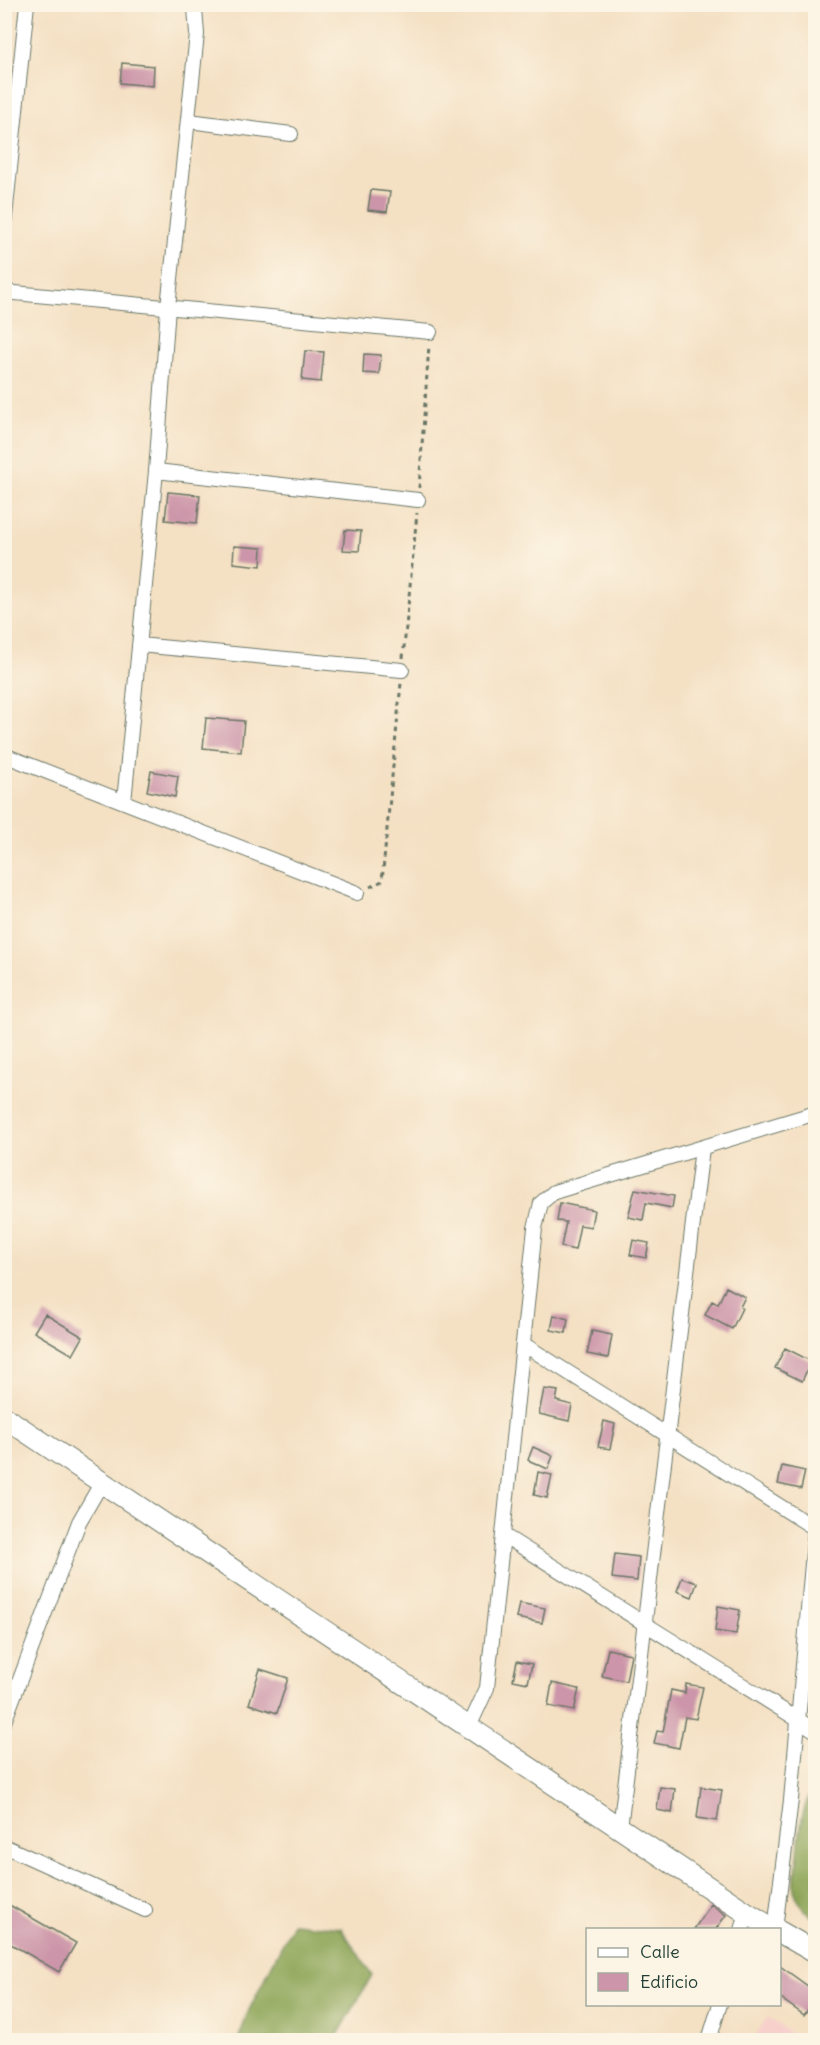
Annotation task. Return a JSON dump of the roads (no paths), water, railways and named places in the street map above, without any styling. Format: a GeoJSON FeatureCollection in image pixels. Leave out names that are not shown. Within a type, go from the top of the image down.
{"type":"FeatureCollection","features":[{"type":"Feature","properties":{"kind":"main road"},"geometry":{"type":"LineString","coordinates":[[4,1417],[620,1828],[744,1921],[771,1928]]}},
{"type":"Feature","properties":{"kind":"main road"},"geometry":{"type":"LineString","coordinates":[[781,1933],[816,1953]]}},
{"type":"Feature","properties":{"kind":"street"},"geometry":{"type":"LineString","coordinates":[[4,226],[27,4]]}},
{"type":"Feature","properties":{"kind":"street"},"geometry":{"type":"LineString","coordinates":[[124,802],[156,471],[168,307],[197,34],[195,9],[191,4]]}},
{"type":"Feature","properties":{"kind":"street"},"geometry":{"type":"LineString","coordinates":[[189,121],[291,134]]}},
{"type":"Feature","properties":{"kind":"street"},"geometry":{"type":"LineString","coordinates":[[4,292],[430,332]]}},
{"type":"Feature","properties":{"kind":"street"},"geometry":{"type":"LineString","coordinates":[[156,471],[418,500]]}},
{"type":"Feature","properties":{"kind":"street"},"geometry":{"type":"LineString","coordinates":[[139,645],[402,670]]}},
{"type":"Feature","properties":{"kind":"street"},"geometry":{"type":"LineString","coordinates":[[4,755],[357,893]]}},
{"type":"Feature","properties":{"kind":"street"},"geometry":{"type":"LineString","coordinates":[[469,1727],[487,1688],[535,1228],[541,1203],[554,1192],[816,1113]]}},
{"type":"Feature","properties":{"kind":"street"},"geometry":{"type":"LineString","coordinates":[[620,1828],[702,1148]]}},
{"type":"Feature","properties":{"kind":"street"},"geometry":{"type":"LineString","coordinates":[[523,1344],[815,1526],[791,1800],[775,1928]]}},
{"type":"Feature","properties":{"kind":"street"},"geometry":{"type":"LineString","coordinates":[[4,1722],[79,1522],[102,1482]]}},
{"type":"Feature","properties":{"kind":"street"},"geometry":{"type":"LineString","coordinates":[[503,1535],[816,1731]]}},
{"type":"Feature","properties":{"kind":"street"},"geometry":{"type":"LineString","coordinates":[[4,1846],[145,1910]]}},
{"type":"Feature","properties":{"kind":"street"},"geometry":{"type":"LineString","coordinates":[[709,2040],[719,2006]]}}]}
